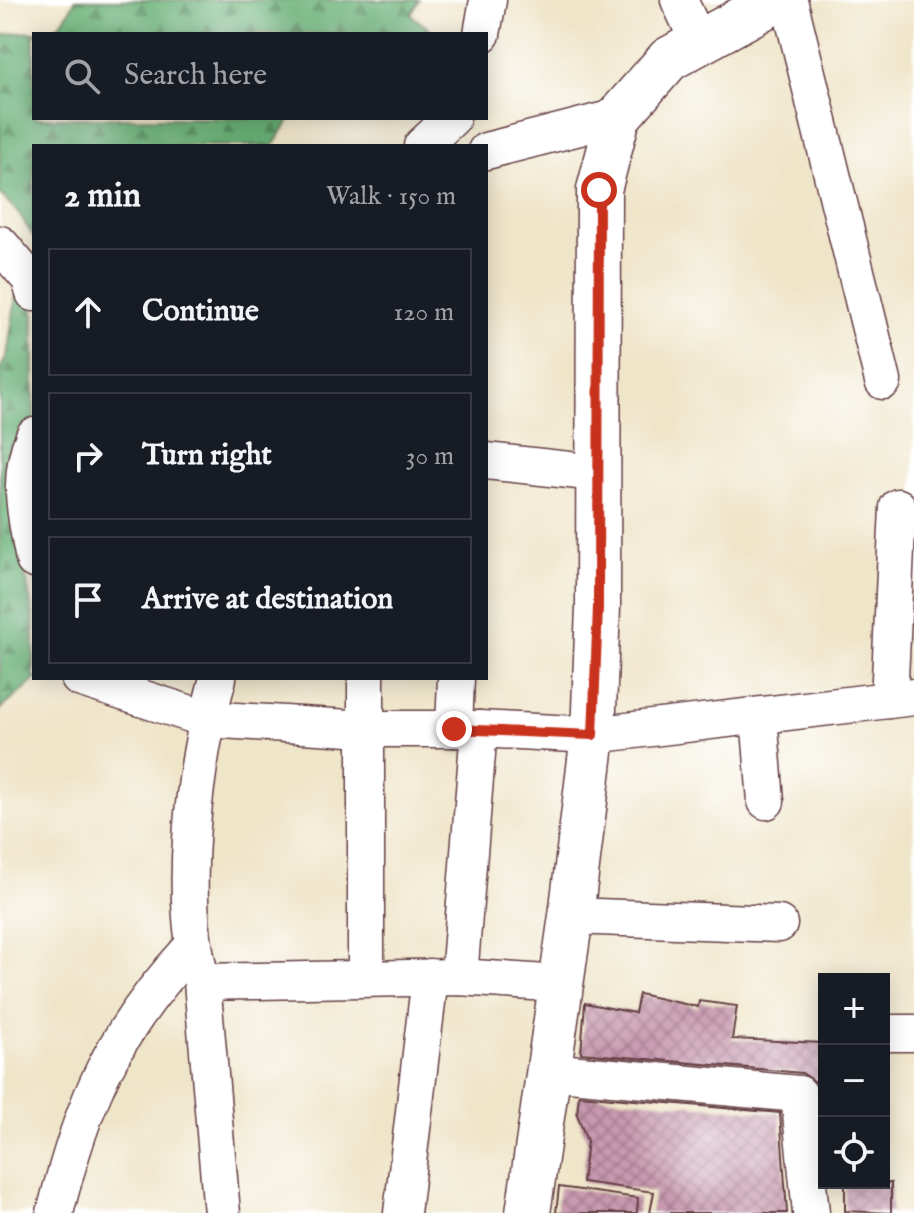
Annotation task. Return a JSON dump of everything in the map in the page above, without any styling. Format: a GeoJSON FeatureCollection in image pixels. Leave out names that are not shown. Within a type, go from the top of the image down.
{"type":"FeatureCollection","features":[{"type":"Feature","properties":{"kind":"street"},"geometry":{"type":"LineString","coordinates":[[482,32],[488,0]]}},
{"type":"Feature","properties":{"kind":"street"},"geometry":{"type":"LineString","coordinates":[[679,0],[699,43]]}},
{"type":"Feature","properties":{"kind":"street"},"geometry":{"type":"LineString","coordinates":[[528,1213],[562,984],[593,735],[599,190],[618,117],[669,59],[777,0]]}},
{"type":"Feature","properties":{"kind":"street"},"geometry":{"type":"LineString","coordinates":[[789,0],[883,381]]}},
{"type":"Feature","properties":{"kind":"street"},"geometry":{"type":"LineString","coordinates":[[488,150],[618,117]]}},
{"type":"Feature","properties":{"kind":"street"},"geometry":{"type":"LineString","coordinates":[[424,144],[450,120]]}},
{"type":"Feature","properties":{"kind":"street"},"geometry":{"type":"LineString","coordinates":[[0,244],[30,279],[32,286]]}},
{"type":"Feature","properties":{"kind":"street"},"geometry":{"type":"LineString","coordinates":[[32,441],[26,455],[22,496],[32,549]]}},
{"type":"Feature","properties":{"kind":"street"},"geometry":{"type":"LineString","coordinates":[[488,461],[597,473]]}},
{"type":"Feature","properties":{"kind":"street"},"geometry":{"type":"LineString","coordinates":[[85,680],[206,719],[366,729],[466,729],[593,735],[901,699],[898,507]]}},
{"type":"Feature","properties":{"kind":"street"},"geometry":{"type":"LineString","coordinates":[[217,680],[206,719],[193,829],[189,913],[192,947],[202,982],[222,1213]]}},
{"type":"Feature","properties":{"kind":"street"},"geometry":{"type":"LineString","coordinates":[[366,680],[366,978]]}},
{"type":"Feature","properties":{"kind":"street"},"geometry":{"type":"LineString","coordinates":[[402,1213],[445,977],[466,729],[456,680]]}},
{"type":"Feature","properties":{"kind":"street"},"geometry":{"type":"LineString","coordinates":[[759,716],[766,801]]}},
{"type":"Feature","properties":{"kind":"street"},"geometry":{"type":"LineString","coordinates":[[571,916],[779,924]]}},
{"type":"Feature","properties":{"kind":"street"},"geometry":{"type":"LineString","coordinates":[[55,1213],[93,1086],[152,990],[192,947]]}},
{"type":"Feature","properties":{"kind":"street"},"geometry":{"type":"LineString","coordinates":[[202,982],[445,977],[562,984]]}},
{"type":"Feature","properties":{"kind":"street"},"geometry":{"type":"LineString","coordinates":[[890,1033],[914,1033]]}},
{"type":"Feature","properties":{"kind":"street"},"geometry":{"type":"LineString","coordinates":[[547,1071],[799,1094],[811,1213]]}},
{"type":"Feature","properties":{"kind":"green space"},"geometry":{"type":"Polygon","coordinates":[[[75,0],[419,0],[411,15],[433,32],[44,32],[59,25],[75,0]]]}},
{"type":"Feature","properties":{"kind":"green space"},"geometry":{"type":"Polygon","coordinates":[[[32,32],[32,120],[290,120],[274,144],[32,144],[32,235],[18,212],[0,194],[0,36],[32,32]]]}},
{"type":"Feature","properties":{"kind":"green space"},"geometry":{"type":"Polygon","coordinates":[[[32,288],[32,464],[15,515],[32,610],[32,680],[35,680],[0,710],[0,369],[7,356],[16,296],[32,288]]]}},
{"type":"Feature","properties":{"kind":"building"},"geometry":{"type":"Polygon","coordinates":[[[639,994],[698,1007],[699,1001],[737,1006],[732,1039],[818,1043],[818,1090],[817,1083],[802,1073],[581,1053],[585,1003],[635,1013],[639,994]]]}},
{"type":"Feature","properties":{"kind":"building"},"geometry":{"type":"Polygon","coordinates":[[[579,1095],[780,1113],[787,1213],[650,1213],[654,1192],[582,1182],[587,1141],[577,1114],[579,1095]]]}},
{"type":"Feature","properties":{"kind":"building"},"geometry":{"type":"Polygon","coordinates":[[[891,1183],[891,1213],[845,1211],[845,1189],[890,1189],[891,1183]]]}},
{"type":"Feature","properties":{"kind":"building"},"geometry":{"type":"Polygon","coordinates":[[[559,1187],[638,1198],[637,1213],[556,1213],[559,1187]]]}},
{"type":"Feature","properties":{"kind":"route"},"geometry":{"type":"LineString","coordinates":[[454,729],[593,735],[598,607],[599,190]]}}]}
